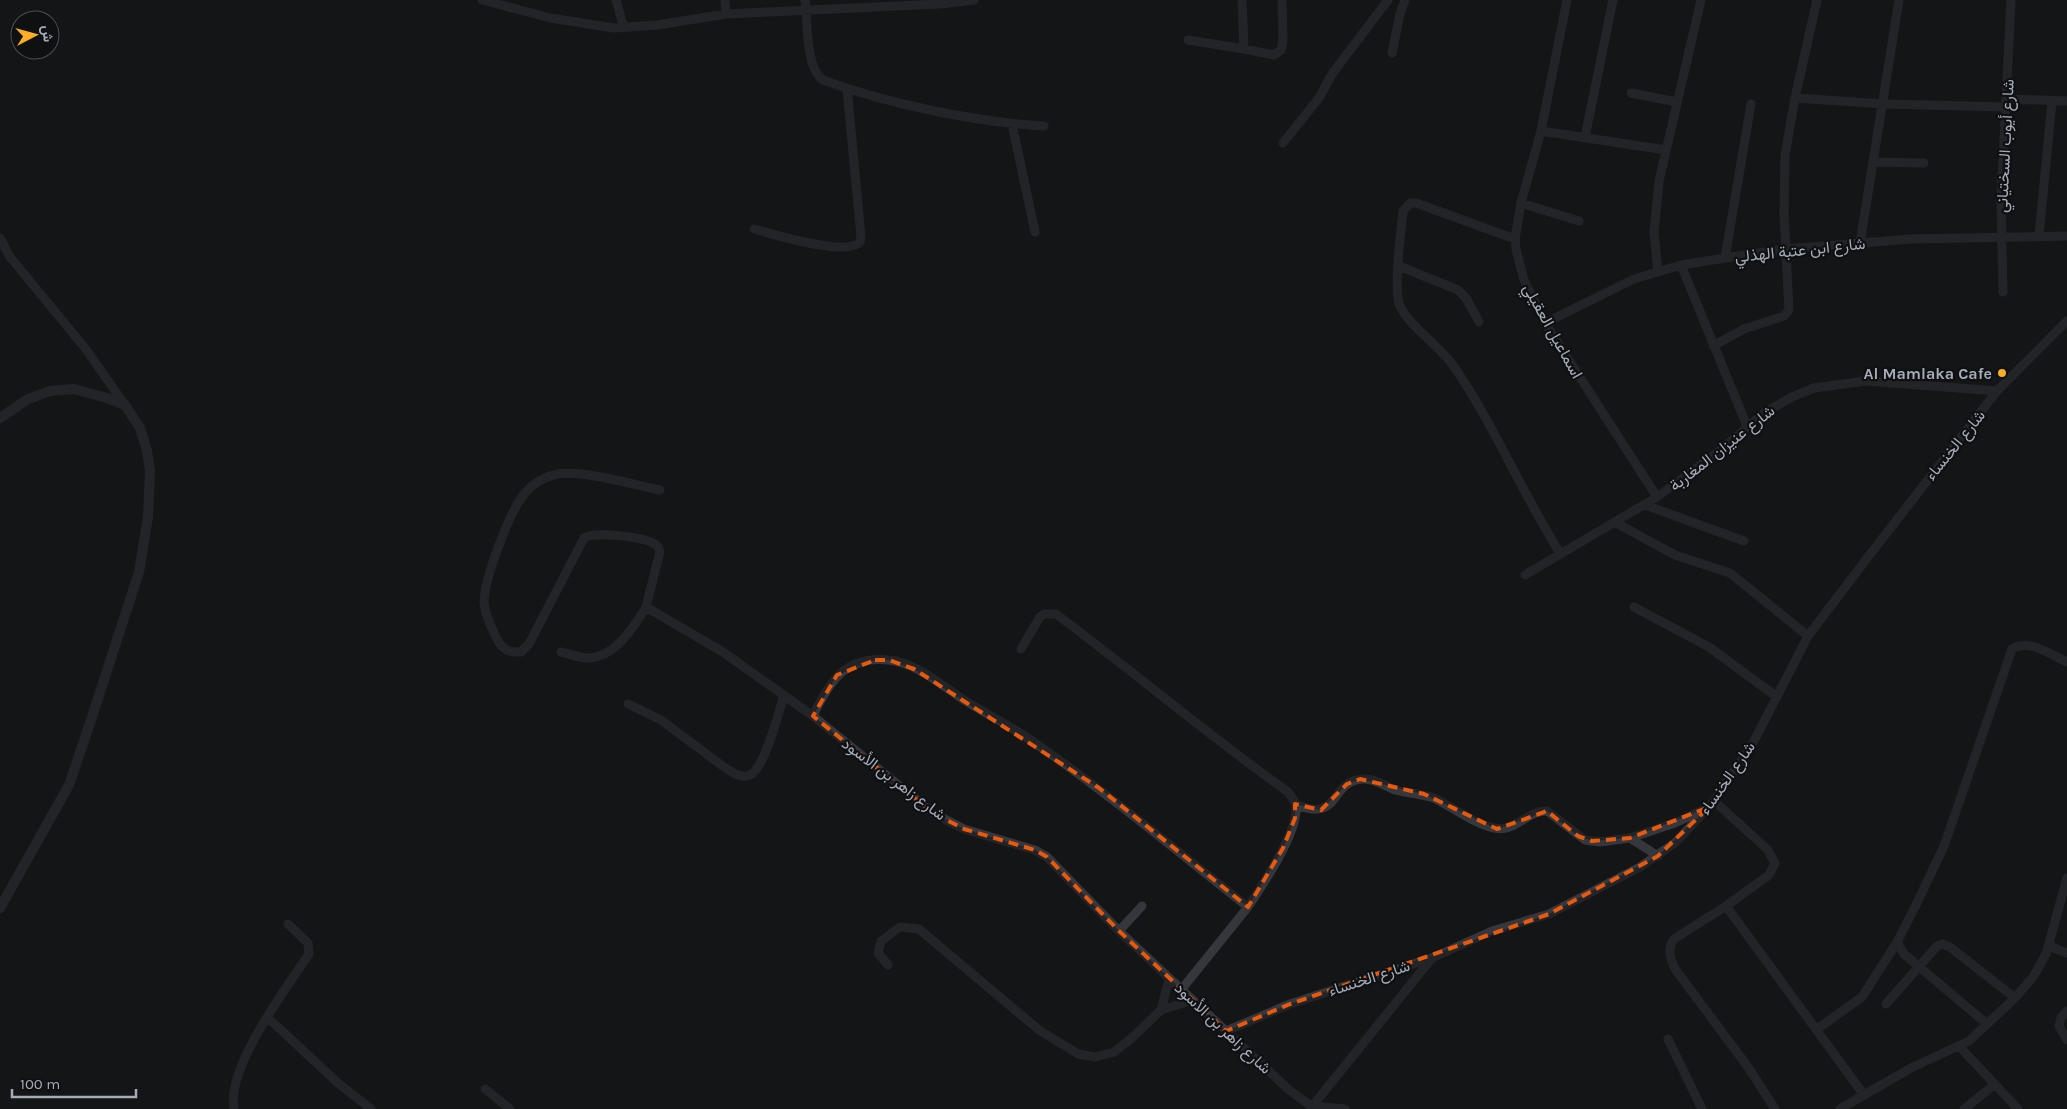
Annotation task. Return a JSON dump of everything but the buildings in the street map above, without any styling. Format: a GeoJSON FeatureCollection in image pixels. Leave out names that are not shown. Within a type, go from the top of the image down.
{"type":"FeatureCollection","features":[{"type":"Feature","properties":{"kind":"street"},"geometry":{"type":"LineString","coordinates":[[482,0],[592,26],[624,28],[726,14],[807,11],[974,0]]}},
{"type":"Feature","properties":{"kind":"street"},"geometry":{"type":"LineString","coordinates":[[616,0],[624,28]]}},
{"type":"Feature","properties":{"kind":"street"},"geometry":{"type":"LineString","coordinates":[[724,0],[726,14]]}},
{"type":"Feature","properties":{"kind":"street"},"geometry":{"type":"LineString","coordinates":[[805,0],[811,62],[816,74],[823,80],[847,88],[977,119],[1044,126]]}},
{"type":"Feature","properties":{"kind":"street"},"geometry":{"type":"LineString","coordinates":[[1242,0],[1244,49]]}},
{"type":"Feature","properties":{"kind":"street"},"geometry":{"type":"LineString","coordinates":[[1188,40],[1244,49],[1267,55],[1278,53],[1283,40],[1282,0]]}},
{"type":"Feature","properties":{"kind":"street"},"geometry":{"type":"LineString","coordinates":[[1282,143],[1319,98],[1332,74],[1388,0]]}},
{"type":"Feature","properties":{"kind":"street"},"geometry":{"type":"LineString","coordinates":[[1392,53],[1400,14],[1405,0]]}},
{"type":"Feature","properties":{"kind":"street","name":"اسماعيل العقيلي"},"geometry":{"type":"LineString","coordinates":[[1568,0],[1541,131],[1521,204],[1515,239],[1524,280],[1545,323],[1657,498]]}},
{"type":"Feature","properties":{"kind":"street"},"geometry":{"type":"LineString","coordinates":[[1585,137],[1613,0]]}},
{"type":"Feature","properties":{"kind":"street"},"geometry":{"type":"LineString","coordinates":[[1658,272],[1655,224],[1659,181],[1701,0]]}},
{"type":"Feature","properties":{"kind":"street"},"geometry":{"type":"LineString","coordinates":[[1713,346],[1744,329],[1787,313],[1790,306],[1784,175],[1795,98],[1817,0]]}},
{"type":"Feature","properties":{"kind":"street"},"geometry":{"type":"LineString","coordinates":[[1860,243],[1875,162],[1899,0]]}},
{"type":"Feature","properties":{"kind":"street","name":"شارع أيوب السختياني"},"geometry":{"type":"LineString","coordinates":[[2003,292],[2001,236],[2002,154],[2007,103],[2011,0]]}},
{"type":"Feature","properties":{"kind":"street"},"geometry":{"type":"LineString","coordinates":[[754,230],[821,245],[852,247],[860,242],[861,228],[847,88]]}},
{"type":"Feature","properties":{"kind":"street"},"geometry":{"type":"LineString","coordinates":[[1631,93],[1677,102]]}},
{"type":"Feature","properties":{"kind":"street"},"geometry":{"type":"LineString","coordinates":[[1795,98],[1884,104],[2067,101]]}},
{"type":"Feature","properties":{"kind":"street"},"geometry":{"type":"LineString","coordinates":[[2039,236],[2052,101]]}},
{"type":"Feature","properties":{"kind":"street"},"geometry":{"type":"LineString","coordinates":[[1725,258],[1751,104]]}},
{"type":"Feature","properties":{"kind":"street"},"geometry":{"type":"LineString","coordinates":[[1012,124],[1035,232]]}},
{"type":"Feature","properties":{"kind":"street"},"geometry":{"type":"LineString","coordinates":[[1541,131],[1666,150]]}},
{"type":"Feature","properties":{"kind":"street"},"geometry":{"type":"LineString","coordinates":[[1875,162],[1924,163]]}},
{"type":"Feature","properties":{"kind":"street"},"geometry":{"type":"LineString","coordinates":[[1515,239],[1412,203],[1406,206],[1403,211],[1397,291],[1400,305],[1454,366],[1496,434],[1535,513],[1560,553]]}},
{"type":"Feature","properties":{"kind":"street"},"geometry":{"type":"LineString","coordinates":[[1521,204],[1580,222]]}},
{"type":"Feature","properties":{"kind":"street","name":"شارع ابن عتبة الهذلي"},"geometry":{"type":"LineString","coordinates":[[1545,323],[1634,279],[1680,265],[1786,249],[1860,243],[2001,236],[2067,236]]}},
{"type":"Feature","properties":{"kind":"street"},"geometry":{"type":"LineString","coordinates":[[0,238],[10,257],[85,348],[140,428],[147,451],[150,471],[148,517],[139,572],[69,785],[0,908]]}},
{"type":"Feature","properties":{"kind":"street"},"geometry":{"type":"LineString","coordinates":[[1680,265],[1747,426]]}},
{"type":"Feature","properties":{"kind":"street"},"geometry":{"type":"LineString","coordinates":[[1399,266],[1458,290],[1466,298],[1479,322]]}},
{"type":"Feature","properties":{"kind":"street","name":"شارع الخنساء"},"geometry":{"type":"LineString","coordinates":[[1226,1031],[1290,1004],[1432,958],[1492,932],[1549,914],[1658,856],[1686,833],[1711,804],[1754,741],[1808,636],[1904,509],[1997,392],[2067,321]]}},
{"type":"Feature","properties":{"kind":"street","name":"شارع عنيزان المغاربة"},"geometry":{"type":"LineString","coordinates":[[1525,575],[1657,498],[1714,455],[1764,413],[1792,397],[1814,388],[1838,384],[1888,381],[1997,392]]}},
{"type":"Feature","properties":{"kind":"street"},"geometry":{"type":"LineString","coordinates":[[0,418],[28,399],[57,390],[74,390],[125,405]]}},
{"type":"Feature","properties":{"kind":"street"},"geometry":{"type":"LineString","coordinates":[[561,652],[590,658],[607,652],[632,629],[646,607],[660,558],[659,548],[644,540],[598,534],[587,536],[582,540],[529,644],[521,652],[507,651],[501,648],[490,626],[484,601],[492,567],[518,502],[535,484],[556,474],[574,474],[660,490]]}},
{"type":"Feature","properties":{"kind":"street"},"geometry":{"type":"LineString","coordinates":[[1645,505],[1744,541]]}},
{"type":"Feature","properties":{"kind":"street"},"geometry":{"type":"LineString","coordinates":[[1616,523],[1675,555],[1730,574],[1808,636]]}},
{"type":"Feature","properties":{"kind":"street","name":"شارع زاهر بن الأسود"},"geometry":{"type":"LineString","coordinates":[[646,607],[723,652],[784,695],[813,716],[933,813],[964,829],[1041,853],[1181,990],[1310,1108]]}},
{"type":"Feature","properties":{"kind":"street"},"geometry":{"type":"LineString","coordinates":[[1634,607],[1709,647],[1777,698]]}},
{"type":"Feature","properties":{"kind":"street"},"geometry":{"type":"LineString","coordinates":[[1021,649],[1040,617],[1044,614],[1056,614],[1185,716],[1288,792],[1295,804],[1295,818],[1283,848],[1263,885],[1248,907],[1181,990]]}},
{"type":"Feature","properties":{"kind":"street"},"geometry":{"type":"LineString","coordinates":[[1816,1030],[1862,997],[1897,942],[1944,846],[2010,652],[2017,646],[2028,645],[2067,662]]}},
{"type":"Feature","properties":{"kind":"street"},"geometry":{"type":"LineString","coordinates":[[813,716],[837,674],[859,663],[889,660],[914,669],[942,684],[1034,742],[1099,788],[1248,907]]}},
{"type":"Feature","properties":{"kind":"street"},"geometry":{"type":"LineString","coordinates":[[628,704],[652,715],[724,767],[744,776],[750,775],[760,765],[784,695]]}},
{"type":"Feature","properties":{"kind":"street"},"geometry":{"type":"LineString","coordinates":[[1295,804],[1310,810],[1321,810],[1347,784],[1364,779],[1398,791],[1424,794],[1478,822],[1497,829],[1514,826],[1541,811],[1554,814],[1578,836],[1585,840],[1600,842],[1630,838],[1675,822],[1711,804],[1767,849],[1775,863],[1769,875],[1726,906],[1674,939],[1670,949],[1670,959],[1748,1067],[1775,1109]]}},
{"type":"Feature","properties":{"kind":"street"},"geometry":{"type":"LineString","coordinates":[[1630,838],[1658,856]]}},
{"type":"Feature","properties":{"kind":"street"},"geometry":{"type":"LineString","coordinates":[[1840,1109],[1926,1060],[1959,1046],[1987,1024],[2015,998],[2032,977],[2049,946],[2067,878]]}},
{"type":"Feature","properties":{"kind":"street"},"geometry":{"type":"LineString","coordinates":[[1119,931],[1142,906]]}},
{"type":"Feature","properties":{"kind":"street"},"geometry":{"type":"LineString","coordinates":[[1726,906],[1864,1095]]}},
{"type":"Feature","properties":{"kind":"street"},"geometry":{"type":"LineString","coordinates":[[234,1109],[234,1088],[250,1049],[277,998],[310,954],[308,943],[288,924]]}},
{"type":"Feature","properties":{"kind":"street"},"geometry":{"type":"LineString","coordinates":[[888,965],[878,953],[881,942],[900,927],[906,926],[919,929],[1039,1030],[1059,1044],[1087,1056],[1114,1052],[1161,1010],[1193,1000]]}},
{"type":"Feature","properties":{"kind":"street"},"geometry":{"type":"LineString","coordinates":[[1897,942],[1904,954],[1987,1024]]}},
{"type":"Feature","properties":{"kind":"street"},"geometry":{"type":"LineString","coordinates":[[1886,1004],[1937,946],[1946,945],[2015,998]]}},
{"type":"Feature","properties":{"kind":"street"},"geometry":{"type":"LineString","coordinates":[[2049,946],[2067,953]]}},
{"type":"Feature","properties":{"kind":"street"},"geometry":{"type":"LineString","coordinates":[[1310,1108],[1432,958]]}},
{"type":"Feature","properties":{"kind":"street"},"geometry":{"type":"LineString","coordinates":[[1161,1010],[1169,978]]}},
{"type":"Feature","properties":{"kind":"street"},"geometry":{"type":"LineString","coordinates":[[2067,1011],[2061,1018],[2059,1026],[2067,1040]]}},
{"type":"Feature","properties":{"kind":"street"},"geometry":{"type":"LineString","coordinates":[[267,1018],[371,1109]]}},
{"type":"Feature","properties":{"kind":"street"},"geometry":{"type":"LineString","coordinates":[[1668,1039],[1702,1109]]}},
{"type":"Feature","properties":{"kind":"street"},"geometry":{"type":"LineString","coordinates":[[1959,1046],[2018,1109]]}},
{"type":"Feature","properties":{"kind":"street"},"geometry":{"type":"LineString","coordinates":[[1964,1109],[1994,1085]]}},
{"type":"Feature","properties":{"kind":"street"},"geometry":{"type":"LineString","coordinates":[[485,1089],[510,1109]]}},
{"type":"Feature","properties":{"kind":"street"},"geometry":{"type":"LineString","coordinates":[[1310,1108],[1345,1109]]}},
{"type":"Feature","properties":{"kind":"highlighted area"},"geometry":{"type":"Polygon","coordinates":[[[875,660],[889,660],[914,669],[1099,788],[1248,907],[1283,848],[1295,818],[1295,804],[1321,810],[1347,784],[1360,779],[1424,794],[1497,829],[1547,811],[1578,836],[1592,841],[1630,838],[1709,807],[1658,856],[1549,914],[1290,1004],[1226,1031],[1119,931],[1047,857],[1035,850],[964,829],[933,813],[813,716],[837,675],[875,660]]]}},
{"type":"Feature","properties":{"kind":"place","name":"Al Mamlaka Cafe"},"geometry":{"type":"Point","coordinates":[2002,373]}}]}
